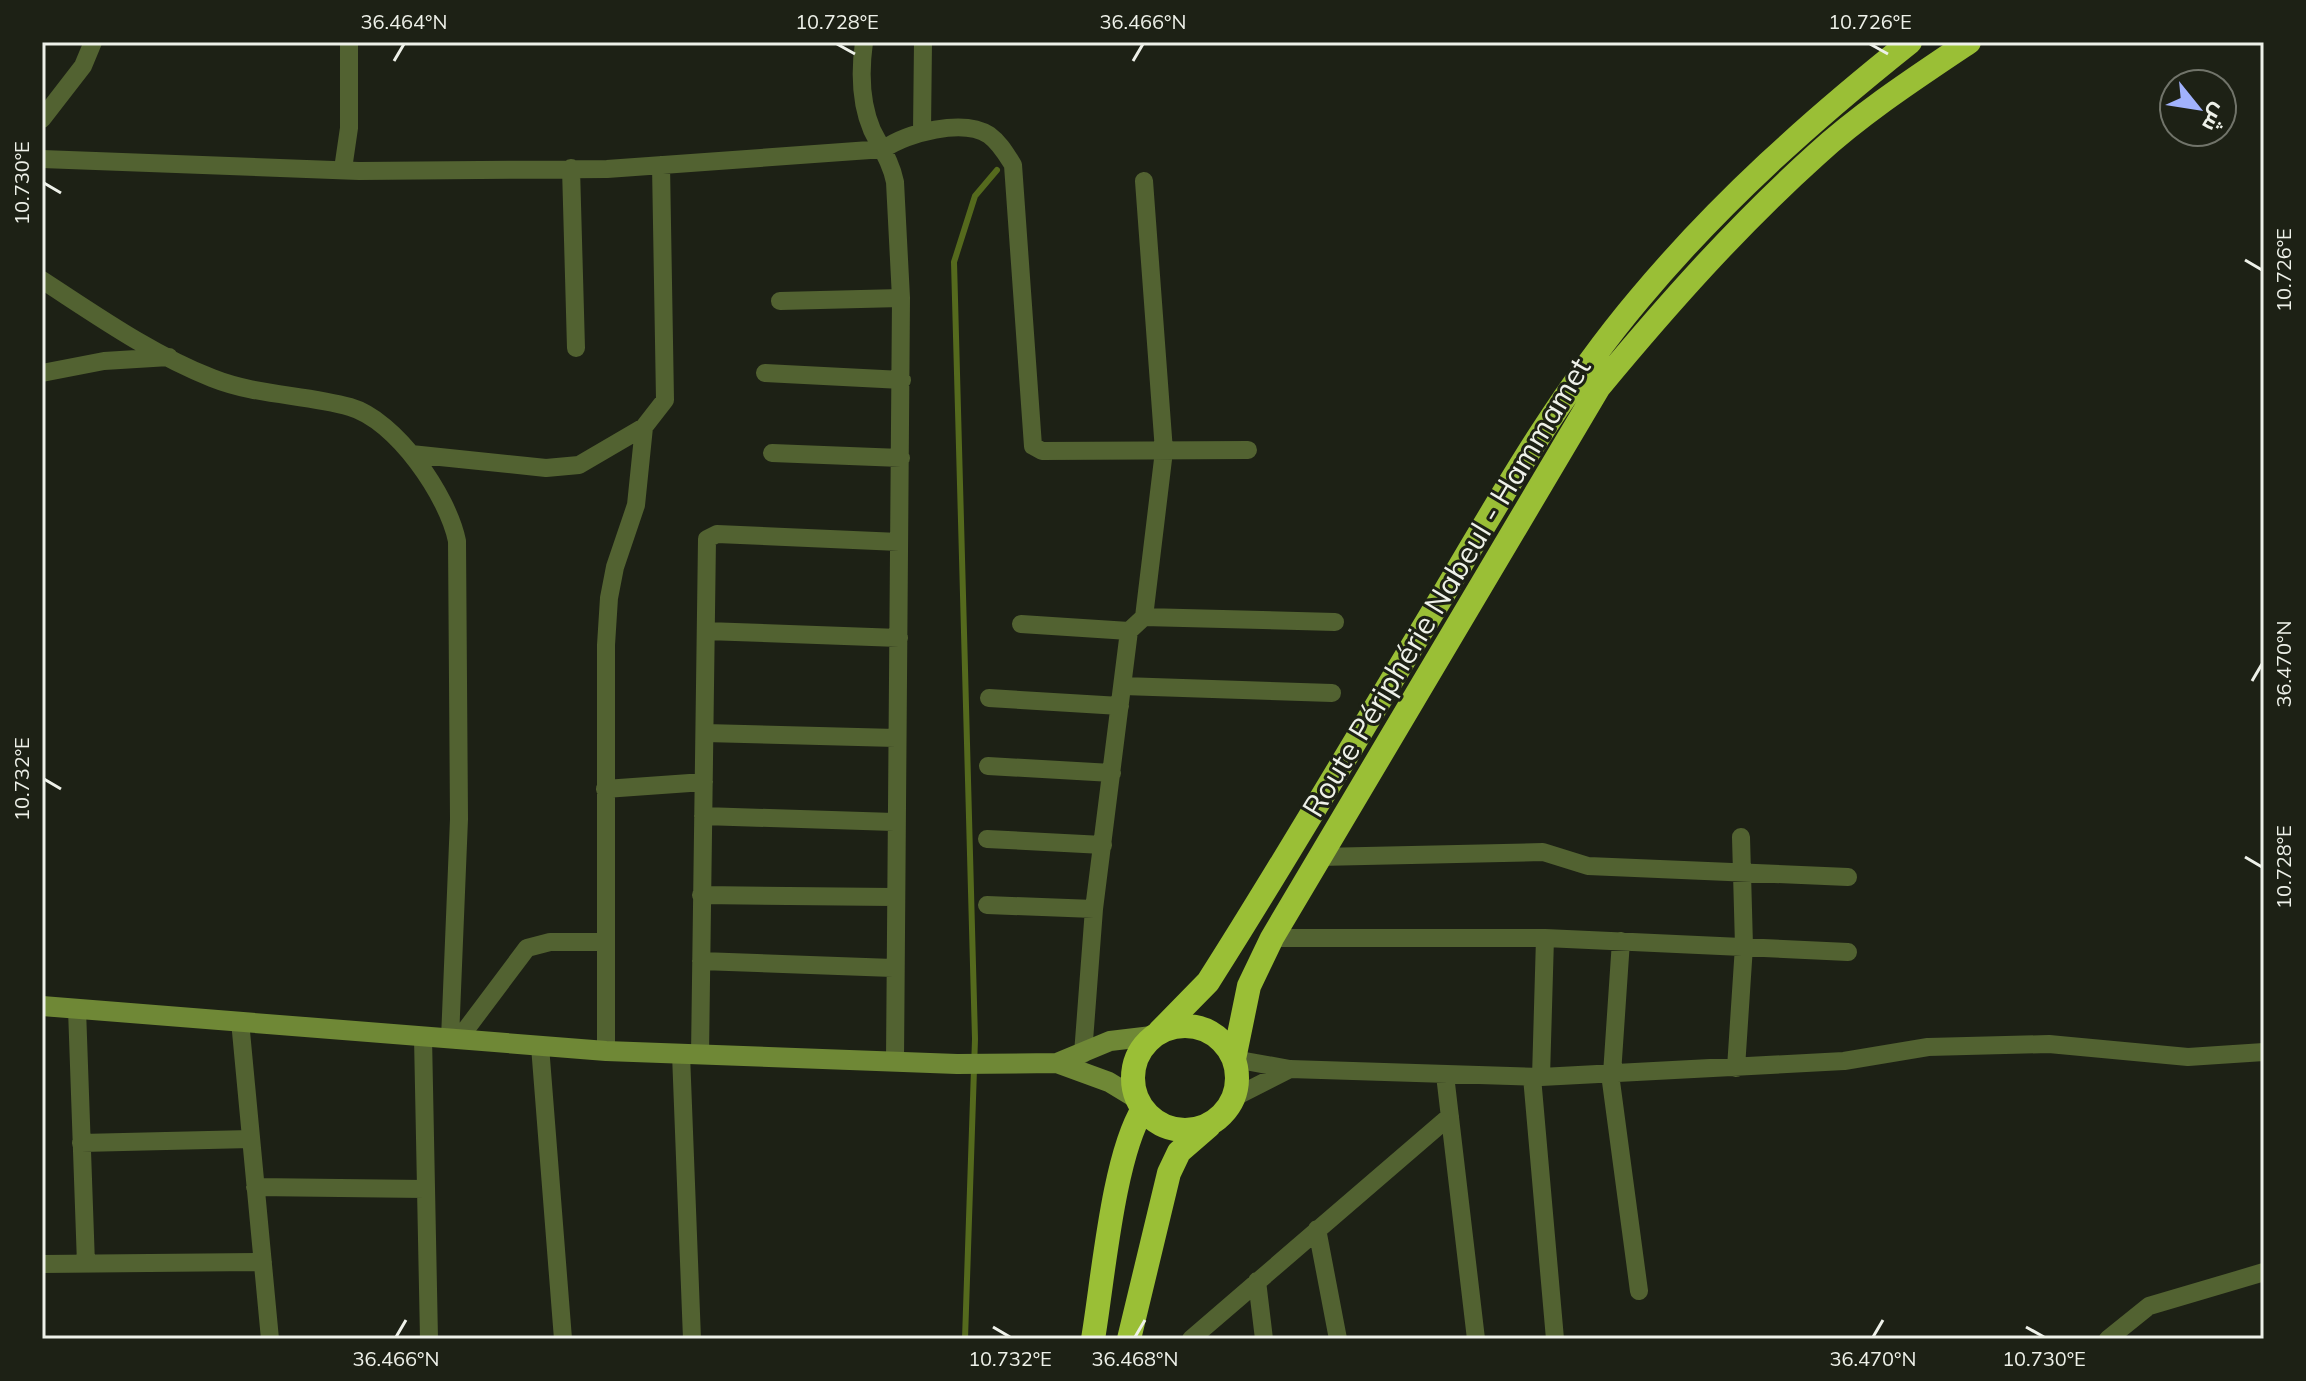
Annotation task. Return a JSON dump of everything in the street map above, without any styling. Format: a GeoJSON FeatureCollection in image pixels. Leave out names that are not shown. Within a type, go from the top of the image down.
{"type":"FeatureCollection","features":[{"type":"Feature","properties":{"kind":"highway","name":"Route Périphérie Nabeul - Hammamet"},"geometry":{"type":"LineString","coordinates":[[1156,1034],[1216,969],[1503,494],[1581,375],[1638,300],[1724,203],[1806,127],[1910,42]]}},
{"type":"Feature","properties":{"kind":"highway","name":"Route Périphérie Nabeul - Hammamet"},"geometry":{"type":"LineString","coordinates":[[1234,1059],[1249,986],[1272,938],[1599,387],[1663,310],[1746,221],[1808,162],[1901,88],[1969,42]]}},
{"type":"Feature","properties":{"kind":"highway"},"geometry":{"type":"LineString","coordinates":[[1129,1339],[1169,1173],[1179,1152],[1226,1108],[1237,1085],[1234,1059],[1225,1043],[1211,1032],[1195,1026],[1156,1034],[1134,1065],[1132,1082],[1140,1104],[1155,1121],[1188,1131],[1226,1108]]}},
{"type":"Feature","properties":{"kind":"highway"},"geometry":{"type":"LineString","coordinates":[[1093,1339],[1124,1158],[1140,1104]]}},
{"type":"Feature","properties":{"kind":"street"},"geometry":{"type":"LineString","coordinates":[[42,119],[83,66],[93,42]]}},
{"type":"Feature","properties":{"kind":"street"},"geometry":{"type":"LineString","coordinates":[[343,169],[349,128],[349,42]]}},
{"type":"Feature","properties":{"kind":"street"},"geometry":{"type":"LineString","coordinates":[[864,42],[860,78],[872,128],[884,149],[895,182],[901,298],[899,638],[893,897],[895,1060]]}},
{"type":"Feature","properties":{"kind":"street"},"geometry":{"type":"LineString","coordinates":[[922,131],[923,42]]}},
{"type":"Feature","properties":{"kind":"street"},"geometry":{"type":"LineString","coordinates":[[42,159],[343,169],[571,168],[661,165],[884,149],[901,137],[922,131],[985,132],[998,142],[1013,165],[1033,446],[1042,451],[1248,450]]}},
{"type":"Feature","properties":{"kind":"street"},"geometry":{"type":"LineString","coordinates":[[411,454],[546,468],[579,465],[644,427],[665,400],[661,165]]}},
{"type":"Feature","properties":{"kind":"street"},"geometry":{"type":"LineString","coordinates":[[571,168],[576,348]]}},
{"type":"Feature","properties":{"kind":"street"},"geometry":{"type":"LineString","coordinates":[[1083,1054],[1094,909],[1129,631],[1144,617],[1164,451],[1144,181]]}},
{"type":"Feature","properties":{"kind":"street"},"geometry":{"type":"LineString","coordinates":[[42,280],[169,357],[212,378],[265,394],[349,407],[368,415],[411,454],[452,518],[457,541],[459,819],[454,1039]]}},
{"type":"Feature","properties":{"kind":"street"},"geometry":{"type":"LineString","coordinates":[[780,301],[901,298]]}},
{"type":"Feature","properties":{"kind":"street"},"geometry":{"type":"LineString","coordinates":[[42,373],[104,361],[169,357]]}},
{"type":"Feature","properties":{"kind":"street"},"geometry":{"type":"LineString","coordinates":[[765,373],[902,380]]}},
{"type":"Feature","properties":{"kind":"street"},"geometry":{"type":"LineString","coordinates":[[606,1051],[605,789],[609,598],[615,567],[636,505],[644,427]]}},
{"type":"Feature","properties":{"kind":"street"},"geometry":{"type":"LineString","coordinates":[[772,453],[901,458]]}},
{"type":"Feature","properties":{"kind":"street"},"geometry":{"type":"LineString","coordinates":[[692,1339],[690,1055],[701,961],[706,545],[710,534],[899,542]]}},
{"type":"Feature","properties":{"kind":"street"},"geometry":{"type":"LineString","coordinates":[[1144,617],[1335,622]]}},
{"type":"Feature","properties":{"kind":"street"},"geometry":{"type":"LineString","coordinates":[[1021,624],[1129,631]]}},
{"type":"Feature","properties":{"kind":"street"},"geometry":{"type":"LineString","coordinates":[[706,631],[899,638]]}},
{"type":"Feature","properties":{"kind":"street"},"geometry":{"type":"LineString","coordinates":[[1123,686],[1332,693]]}},
{"type":"Feature","properties":{"kind":"street"},"geometry":{"type":"LineString","coordinates":[[989,698],[1120,706]]}},
{"type":"Feature","properties":{"kind":"street"},"geometry":{"type":"LineString","coordinates":[[705,733],[896,738]]}},
{"type":"Feature","properties":{"kind":"street"},"geometry":{"type":"LineString","coordinates":[[988,766],[1112,773]]}},
{"type":"Feature","properties":{"kind":"street"},"geometry":{"type":"LineString","coordinates":[[605,789],[704,782]]}},
{"type":"Feature","properties":{"kind":"street"},"geometry":{"type":"LineString","coordinates":[[703,816],[894,822]]}},
{"type":"Feature","properties":{"kind":"street"},"geometry":{"type":"LineString","coordinates":[[1736,1068],[1744,946],[1745,870],[1741,837]]}},
{"type":"Feature","properties":{"kind":"street"},"geometry":{"type":"LineString","coordinates":[[987,839],[1103,845]]}},
{"type":"Feature","properties":{"kind":"street"},"geometry":{"type":"LineString","coordinates":[[1319,857],[1543,852],[1588,866],[1745,870],[1848,877]]}},
{"type":"Feature","properties":{"kind":"street"},"geometry":{"type":"LineString","coordinates":[[701,895],[893,897]]}},
{"type":"Feature","properties":{"kind":"street"},"geometry":{"type":"LineString","coordinates":[[987,905],[1094,909]]}},
{"type":"Feature","properties":{"kind":"street"},"geometry":{"type":"LineString","coordinates":[[1272,938],[1545,938],[1848,952]]}},
{"type":"Feature","properties":{"kind":"street"},"geometry":{"type":"LineString","coordinates":[[1545,938],[1536,1077],[1555,1339]]}},
{"type":"Feature","properties":{"kind":"street"},"geometry":{"type":"LineString","coordinates":[[1621,941],[1611,1074],[1639,1291]]}},
{"type":"Feature","properties":{"kind":"street"},"geometry":{"type":"LineString","coordinates":[[454,1039],[527,948],[550,942],[606,942]]}},
{"type":"Feature","properties":{"kind":"street"},"geometry":{"type":"LineString","coordinates":[[701,961],[893,968]]}},
{"type":"Feature","properties":{"kind":"street"},"geometry":{"type":"LineString","coordinates":[[42,1006],[606,1051],[989,1065],[1057,1063],[1110,1041],[1156,1034]]}},
{"type":"Feature","properties":{"kind":"street"},"geometry":{"type":"LineString","coordinates":[[77,1009],[86,1264]]}},
{"type":"Feature","properties":{"kind":"street"},"geometry":{"type":"LineString","coordinates":[[240,1021],[270,1339]]}},
{"type":"Feature","properties":{"kind":"street"},"geometry":{"type":"LineString","coordinates":[[423,1037],[429,1339]]}},
{"type":"Feature","properties":{"kind":"street"},"geometry":{"type":"LineString","coordinates":[[1234,1059],[1290,1069],[1536,1077],[1844,1061],[1928,1047],[2049,1044],[2188,1057],[2264,1052]]}},
{"type":"Feature","properties":{"kind":"street"},"geometry":{"type":"LineString","coordinates":[[540,1046],[563,1339]]}},
{"type":"Feature","properties":{"kind":"street"},"geometry":{"type":"LineString","coordinates":[[1057,1063],[1109,1082],[1140,1104]]}},
{"type":"Feature","properties":{"kind":"street"},"geometry":{"type":"LineString","coordinates":[[1226,1108],[1290,1069]]}},
{"type":"Feature","properties":{"kind":"street"},"geometry":{"type":"LineString","coordinates":[[1445,1075],[1476,1339]]}},
{"type":"Feature","properties":{"kind":"street"},"geometry":{"type":"LineString","coordinates":[[1191,1339],[1450,1116]]}},
{"type":"Feature","properties":{"kind":"street"},"geometry":{"type":"LineString","coordinates":[[81,1143],[251,1139]]}},
{"type":"Feature","properties":{"kind":"street"},"geometry":{"type":"LineString","coordinates":[[255,1187],[425,1189]]}},
{"type":"Feature","properties":{"kind":"street"},"geometry":{"type":"LineString","coordinates":[[1317,1229],[1338,1339]]}},
{"type":"Feature","properties":{"kind":"street"},"geometry":{"type":"LineString","coordinates":[[42,1264],[263,1262]]}},
{"type":"Feature","properties":{"kind":"street"},"geometry":{"type":"LineString","coordinates":[[2108,1339],[2149,1306],[2264,1272]]}},
{"type":"Feature","properties":{"kind":"street"},"geometry":{"type":"LineString","coordinates":[[1257,1281],[1264,1339]]}},
{"type":"Feature","properties":{"kind":"waterway"},"geometry":{"type":"LineString","coordinates":[[965,1339],[975,1039],[954,262],[975,196],[997,170]]}}]}
